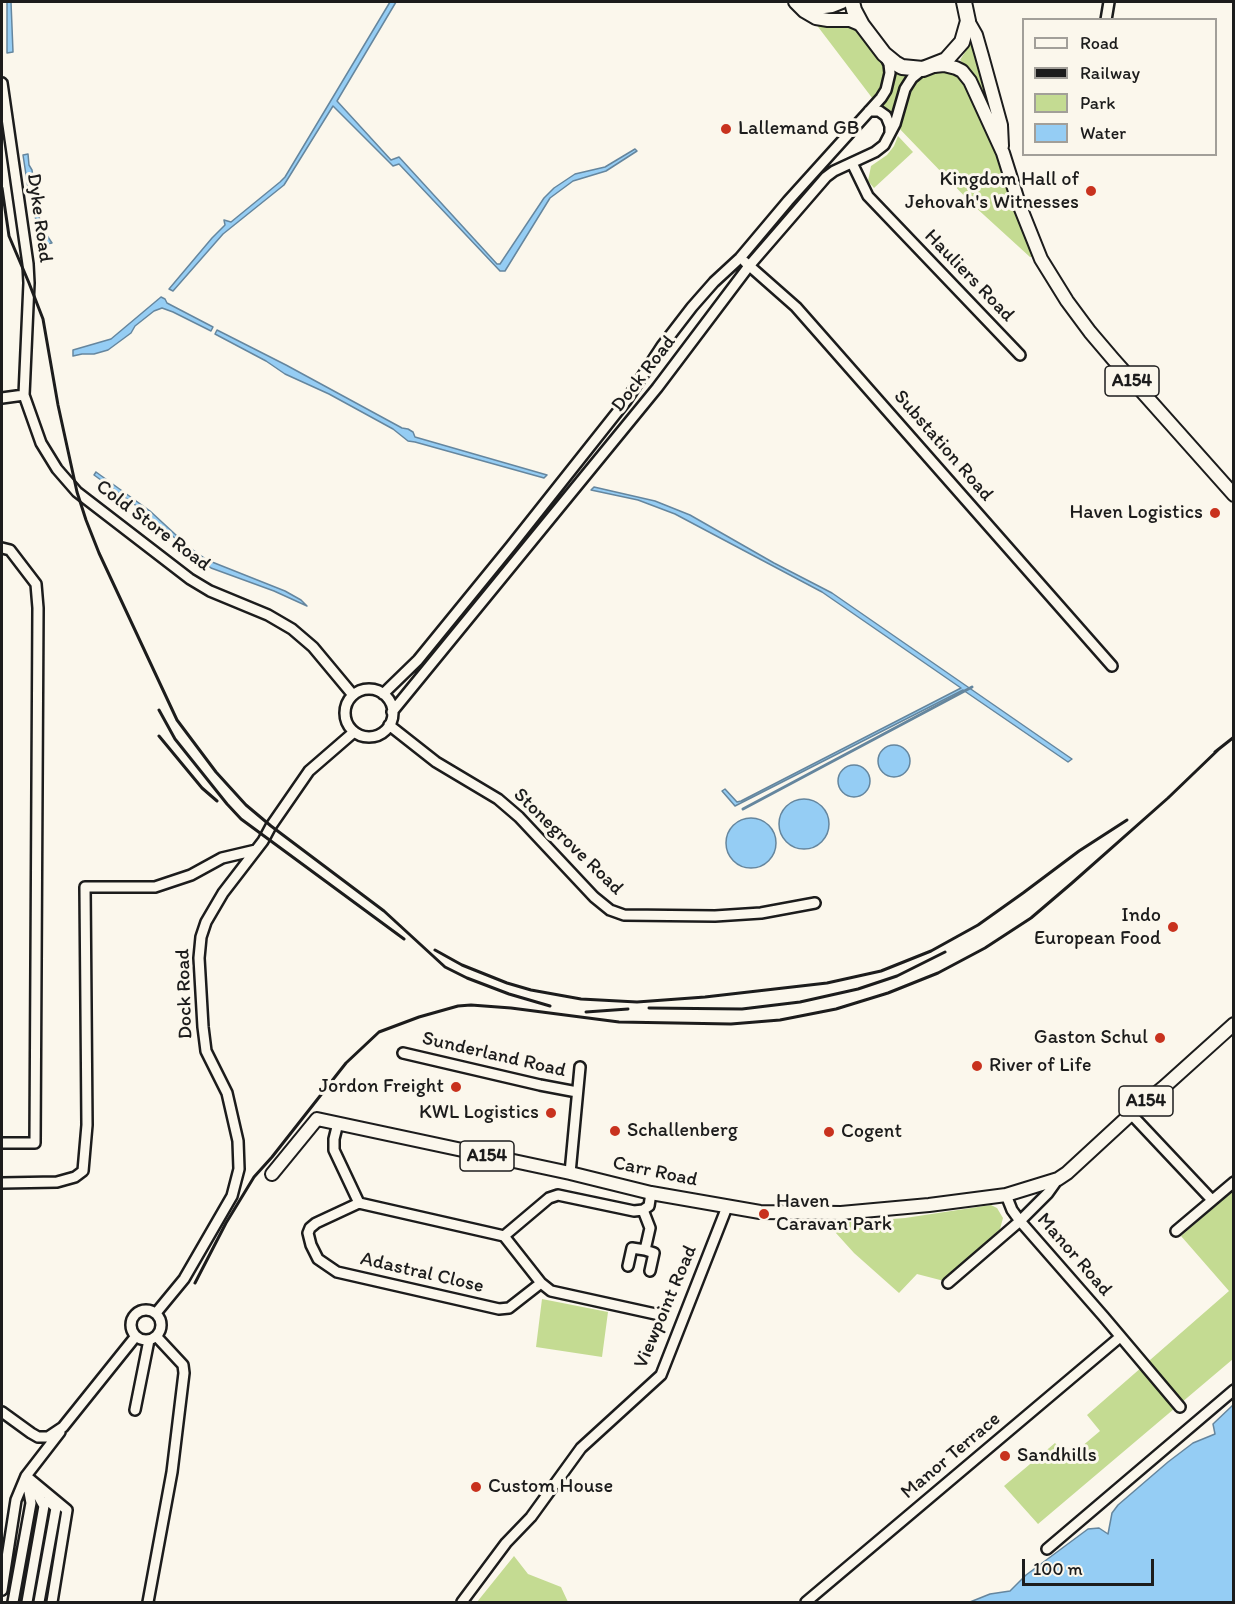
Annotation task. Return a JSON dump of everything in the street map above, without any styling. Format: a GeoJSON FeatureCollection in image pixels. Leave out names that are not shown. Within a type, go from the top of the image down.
{"type":"FeatureCollection","features":[{"type":"Feature","properties":{"kind":"highway"},"geometry":{"type":"LineString","coordinates":[[852,2],[861,25],[884,54],[902,67],[927,68],[946,60],[962,42],[968,21],[964,2]]}},
{"type":"Feature","properties":{"kind":"main road"},"geometry":{"type":"LineString","coordinates":[[795,2],[816,18],[850,20],[861,25]]}},
{"type":"Feature","properties":{"kind":"main road"},"geometry":{"type":"LineString","coordinates":[[810,2],[820,7],[842,2]]}},
{"type":"Feature","properties":{"kind":"main road","name":"A154"},"geometry":{"type":"LineString","coordinates":[[968,21],[976,34],[1001,124],[1003,153]]}},
{"type":"Feature","properties":{"kind":"main road","name":"A154"},"geometry":{"type":"LineString","coordinates":[[927,68],[950,66],[962,71],[966,76],[1003,153],[1019,204],[1041,259],[1067,301],[1113,359],[1233,495]]}},
{"type":"Feature","properties":{"kind":"main road","name":"A154"},"geometry":{"type":"LineString","coordinates":[[1058,1179],[1078,1164],[1233,1024]]}},
{"type":"Feature","properties":{"kind":"main road","name":"Carr Road"},"geometry":{"type":"LineString","coordinates":[[272,1174],[316,1119],[570,1173],[651,1193],[760,1212],[841,1213],[929,1205],[1006,1195],[1058,1179]]}},
{"type":"Feature","properties":{"kind":"street"},"geometry":{"type":"LineString","coordinates":[[1106,18],[1109,2]]}},
{"type":"Feature","properties":{"kind":"street","name":"Dock Road"},"geometry":{"type":"LineString","coordinates":[[383,694],[418,660],[532,519],[626,401],[662,346],[692,307],[740,258],[886,90],[890,73],[884,54]]}},
{"type":"Feature","properties":{"kind":"street","name":"Dock Road"},"geometry":{"type":"LineString","coordinates":[[392,712],[657,388],[749,266],[826,177],[875,152],[884,144],[897,119],[905,88],[912,78],[927,68]]}},
{"type":"Feature","properties":{"kind":"street","name":"Dyke Road"},"geometry":{"type":"LineString","coordinates":[[2,83],[28,264],[24,395]]}},
{"type":"Feature","properties":{"kind":"street"},"geometry":{"type":"LineString","coordinates":[[869,111],[879,111],[886,116],[890,126],[890,135]]}},
{"type":"Feature","properties":{"kind":"street","name":"Hauliers Road"},"geometry":{"type":"LineString","coordinates":[[838,145],[837,156],[840,161],[850,164],[868,195],[1020,355]]}},
{"type":"Feature","properties":{"kind":"street","name":"Substation Road"},"geometry":{"type":"LineString","coordinates":[[740,258],[796,307],[1112,666]]}},
{"type":"Feature","properties":{"kind":"street"},"geometry":{"type":"LineString","coordinates":[[2,398],[24,395]]}},
{"type":"Feature","properties":{"kind":"street","name":"Cold Store Road"},"geometry":{"type":"LineString","coordinates":[[24,395],[41,443],[57,469],[77,492],[190,579],[210,591],[268,615],[292,628],[313,647],[353,694]]}},
{"type":"Feature","properties":{"kind":"street"},"geometry":{"type":"LineString","coordinates":[[2,548],[10,550],[36,584],[39,608],[35,1143],[2,1143]]}},
{"type":"Feature","properties":{"kind":"street"},"geometry":{"type":"LineString","coordinates":[[369,689],[383,694],[389,700],[392,712],[389,725],[384,731],[366,737],[354,732],[345,718],[345,707],[353,694],[369,689]]}},
{"type":"Feature","properties":{"kind":"street","name":"Stonegrove Road"},"geometry":{"type":"LineString","coordinates":[[389,725],[436,762],[498,799],[594,897],[610,910],[624,915],[715,916],[761,913],[815,903]]}},
{"type":"Feature","properties":{"kind":"street","name":"Dock Road"},"geometry":{"type":"LineString","coordinates":[[156,1313],[184,1279],[232,1196],[239,1169],[238,1142],[228,1093],[206,1051],[199,958],[201,937],[206,922],[223,893],[256,850],[309,771],[354,732]]}},
{"type":"Feature","properties":{"kind":"street"},"geometry":{"type":"LineString","coordinates":[[2,1183],[57,1182],[75,1177],[83,1171],[87,1125],[85,886],[154,887],[191,875],[222,858],[256,850]]}},
{"type":"Feature","properties":{"kind":"street","name":"Sunderland Road"},"geometry":{"type":"LineString","coordinates":[[403,1053],[578,1092]]}},
{"type":"Feature","properties":{"kind":"street"},"geometry":{"type":"LineString","coordinates":[[570,1173],[580,1067]]}},
{"type":"Feature","properties":{"kind":"street"},"geometry":{"type":"LineString","coordinates":[[1131,1114],[1212,1200]]}},
{"type":"Feature","properties":{"kind":"street"},"geometry":{"type":"LineString","coordinates":[[338,1123],[334,1150],[360,1203],[504,1236],[542,1283],[551,1290],[660,1315]]}},
{"type":"Feature","properties":{"kind":"street"},"geometry":{"type":"LineString","coordinates":[[948,1283],[1020,1221],[1048,1193],[1058,1179]]}},
{"type":"Feature","properties":{"kind":"street"},"geometry":{"type":"LineString","coordinates":[[1176,1231],[1233,1182]]}},
{"type":"Feature","properties":{"kind":"street"},"geometry":{"type":"LineString","coordinates":[[504,1236],[549,1198],[558,1195],[634,1211],[643,1210],[649,1206],[651,1193]]}},
{"type":"Feature","properties":{"kind":"street","name":"Manor Road"},"geometry":{"type":"LineString","coordinates":[[1006,1195],[1012,1210],[1020,1221],[1180,1407]]}},
{"type":"Feature","properties":{"kind":"street","name":"Adastral Close"},"geometry":{"type":"LineString","coordinates":[[360,1203],[316,1223],[308,1233],[318,1259],[337,1272],[499,1309],[509,1308],[542,1283]]}},
{"type":"Feature","properties":{"kind":"street","name":"Viewpoint Road"},"geometry":{"type":"LineString","coordinates":[[462,1602],[506,1543],[531,1517],[581,1448],[661,1375],[727,1207]]}},
{"type":"Feature","properties":{"kind":"street"},"geometry":{"type":"LineString","coordinates":[[643,1210],[650,1227],[645,1250]]}},
{"type":"Feature","properties":{"kind":"street"},"geometry":{"type":"LineString","coordinates":[[628,1266],[632,1248],[645,1250],[654,1253],[650,1271]]}},
{"type":"Feature","properties":{"kind":"street"},"geometry":{"type":"LineString","coordinates":[[135,1410],[152,1338],[161,1328],[156,1313],[145,1310],[136,1313],[131,1323],[133,1332],[143,1340],[152,1338]]}},
{"type":"Feature","properties":{"kind":"street"},"geometry":{"type":"LineString","coordinates":[[2,1590],[16,1500],[26,1476],[136,1336]]}},
{"type":"Feature","properties":{"kind":"street","name":"Manor Terrace"},"geometry":{"type":"LineString","coordinates":[[806,1602],[1120,1337]]}},
{"type":"Feature","properties":{"kind":"street"},"geometry":{"type":"LineString","coordinates":[[148,1602],[172,1472],[184,1373],[183,1365],[152,1338]]}},
{"type":"Feature","properties":{"kind":"street"},"geometry":{"type":"LineString","coordinates":[[1047,1549],[1233,1390]]}},
{"type":"Feature","properties":{"kind":"street"},"geometry":{"type":"LineString","coordinates":[[2,1412],[38,1437],[48,1437],[63,1427]]}},
{"type":"Feature","properties":{"kind":"street"},"geometry":{"type":"LineString","coordinates":[[13,1602],[31,1503],[26,1476]]}},
{"type":"Feature","properties":{"kind":"street"},"geometry":{"type":"LineString","coordinates":[[24,1602],[39,1504],[26,1476]]}},
{"type":"Feature","properties":{"kind":"street"},"geometry":{"type":"LineString","coordinates":[[26,1476],[56,1508],[39,1602]]}},
{"type":"Feature","properties":{"kind":"street"},"geometry":{"type":"LineString","coordinates":[[26,1476],[67,1510],[52,1602]]}},
{"type":"Feature","properties":{"kind":"green space"},"geometry":{"type":"Polygon","coordinates":[[[809,15],[850,20],[895,63],[944,65],[970,81],[1040,256],[1030,257],[973,205],[895,124],[876,103],[809,15]]]}},
{"type":"Feature","properties":{"kind":"green space"},"geometry":{"type":"Polygon","coordinates":[[[972,41],[991,117],[978,83],[972,72],[960,60],[972,41]]]}},
{"type":"Feature","properties":{"kind":"green space"},"geometry":{"type":"Polygon","coordinates":[[[898,136],[913,152],[874,188],[868,181],[871,166],[887,155],[898,136]]]}},
{"type":"Feature","properties":{"kind":"green space"},"geometry":{"type":"Polygon","coordinates":[[[1233,1191],[1233,1359],[1038,1524],[1004,1486],[1055,1443],[1068,1458],[1100,1431],[1087,1415],[1229,1291],[1181,1236],[1233,1191]]]}},
{"type":"Feature","properties":{"kind":"green space"},"geometry":{"type":"Polygon","coordinates":[[[991,1205],[997,1208],[1003,1218],[1000,1229],[944,1281],[917,1274],[899,1293],[854,1253],[826,1222],[905,1218],[991,1205]]]}},
{"type":"Feature","properties":{"kind":"green space"},"geometry":{"type":"Polygon","coordinates":[[[542,1299],[608,1312],[602,1357],[536,1347],[542,1299]]]}},
{"type":"Feature","properties":{"kind":"green space"},"geometry":{"type":"Polygon","coordinates":[[[514,1556],[528,1574],[561,1587],[568,1602],[477,1602],[514,1556]]]}},
{"type":"Feature","properties":{"kind":"water"},"geometry":{"type":"Polygon","coordinates":[[[7,2],[11,2],[13,52],[7,53],[7,2]]]}},
{"type":"Feature","properties":{"kind":"water"},"geometry":{"type":"Polygon","coordinates":[[[390,2],[396,2],[337,101],[391,160],[399,157],[497,264],[500,264],[544,198],[554,188],[575,174],[605,167],[635,149],[637,151],[606,171],[573,181],[550,198],[505,271],[500,271],[399,164],[393,166],[333,106],[284,185],[223,234],[173,291],[169,289],[225,225],[224,220],[231,222],[285,177],[390,2]]]}},
{"type":"Feature","properties":{"kind":"water"},"geometry":{"type":"Polygon","coordinates":[[[28,154],[39,217],[52,243],[47,244],[36,220],[23,155],[28,154]]]}},
{"type":"Feature","properties":{"kind":"water"},"geometry":{"type":"Polygon","coordinates":[[[161,297],[167,303],[213,327],[211,331],[162,308],[154,311],[135,326],[131,333],[108,350],[73,356],[73,350],[111,339],[161,297]]]}},
{"type":"Feature","properties":{"kind":"water"},"geometry":{"type":"Polygon","coordinates":[[[217,330],[402,428],[408,429],[415,437],[547,475],[544,478],[408,441],[393,429],[329,394],[285,374],[266,361],[215,334],[217,330]]]}},
{"type":"Feature","properties":{"kind":"water"},"geometry":{"type":"Polygon","coordinates":[[[96,472],[150,511],[189,547],[207,560],[285,591],[307,606],[274,591],[211,568],[134,504],[94,475],[96,472]]]}},
{"type":"Feature","properties":{"kind":"water"},"geometry":{"type":"Polygon","coordinates":[[[594,487],[655,501],[690,515],[832,593],[1072,759],[1068,762],[963,690],[735,806],[722,791],[725,789],[737,802],[741,801],[961,688],[822,592],[675,514],[638,500],[591,490],[594,487]]]}},
{"type":"Feature","properties":{"kind":"water"},"geometry":{"type":"Polygon","coordinates":[[[894,745],[906,749],[910,761],[906,773],[894,777],[882,773],[878,761],[882,749],[894,745]]]}},
{"type":"Feature","properties":{"kind":"water"},"geometry":{"type":"Polygon","coordinates":[[[854,765],[866,769],[870,781],[866,793],[854,797],[842,793],[838,781],[842,769],[854,765]]]}},
{"type":"Feature","properties":{"kind":"water"},"geometry":{"type":"Polygon","coordinates":[[[804,799],[822,806],[829,824],[822,842],[804,849],[786,842],[779,824],[786,806],[804,799]]]}},
{"type":"Feature","properties":{"kind":"water"},"geometry":{"type":"Polygon","coordinates":[[[746,818],[756,818],[769,825],[776,838],[776,848],[769,861],[756,868],[746,868],[737,864],[730,857],[726,848],[726,838],[730,829],[737,822],[746,818]]]}},
{"type":"Feature","properties":{"kind":"water"},"geometry":{"type":"Polygon","coordinates":[[[1233,1405],[1233,1602],[970,1602],[990,1594],[1010,1591],[1026,1575],[1088,1529],[1099,1528],[1108,1534],[1112,1513],[1118,1505],[1193,1443],[1215,1434],[1213,1424],[1233,1405]]]}},
{"type":"Feature","properties":{"kind":"waterway"},"geometry":{"type":"LineString","coordinates":[[743,809],[972,687]]}},
{"type":"Feature","properties":{"kind":"railway"},"geometry":{"type":"LineString","coordinates":[[2,188],[9,236],[43,319],[58,405],[77,492],[86,520],[99,553],[177,720],[216,772],[246,805],[384,911],[445,967],[509,994],[550,1006]]}},
{"type":"Feature","properties":{"kind":"railway"},"geometry":{"type":"LineString","coordinates":[[159,710],[175,739],[241,819],[404,939]]}},
{"type":"Feature","properties":{"kind":"railway"},"geometry":{"type":"LineString","coordinates":[[159,736],[202,788],[217,801]]}},
{"type":"Feature","properties":{"kind":"railway"},"geometry":{"type":"LineString","coordinates":[[1215,752],[1234,737]]}},
{"type":"Feature","properties":{"kind":"railway"},"geometry":{"type":"LineString","coordinates":[[195,1283],[226,1223],[254,1177],[346,1063],[379,1032],[419,1017],[458,1006],[471,1005],[619,1022],[731,1024],[780,1020],[836,1009],[888,993],[938,973],[985,948],[1031,918],[1168,798],[1220,748]]}},
{"type":"Feature","properties":{"kind":"railway"},"geometry":{"type":"LineString","coordinates":[[435,950],[462,965],[507,983],[581,999],[637,1002],[827,983],[881,971],[931,951],[978,925],[1079,851],[1127,820]]}},
{"type":"Feature","properties":{"kind":"railway"},"geometry":{"type":"LineString","coordinates":[[649,1008],[742,1009],[800,1002],[858,989],[897,976],[945,952]]}},
{"type":"Feature","properties":{"kind":"railway"},"geometry":{"type":"LineString","coordinates":[[586,1012],[628,1009]]}},
{"type":"Feature","properties":{"kind":"place","name":"Lallemand GB"},"geometry":{"type":"Point","coordinates":[726,129]}},
{"type":"Feature","properties":{"kind":"place","name":"Kingdom Hall of Jehovah's Witnesses"},"geometry":{"type":"Point","coordinates":[1091,191]}},
{"type":"Feature","properties":{"kind":"place","name":"Haven Logistics"},"geometry":{"type":"Point","coordinates":[1215,513]}},
{"type":"Feature","properties":{"kind":"place","name":"Indo European Food"},"geometry":{"type":"Point","coordinates":[1173,927]}},
{"type":"Feature","properties":{"kind":"place","name":"Gaston Schul"},"geometry":{"type":"Point","coordinates":[1160,1038]}},
{"type":"Feature","properties":{"kind":"place","name":"River of Life"},"geometry":{"type":"Point","coordinates":[977,1066]}},
{"type":"Feature","properties":{"kind":"place","name":"Jordon Freight"},"geometry":{"type":"Point","coordinates":[456,1087]}},
{"type":"Feature","properties":{"kind":"place","name":"KWL Logistics"},"geometry":{"type":"Point","coordinates":[551,1113]}},
{"type":"Feature","properties":{"kind":"place","name":"Schallenberg"},"geometry":{"type":"Point","coordinates":[615,1131]}},
{"type":"Feature","properties":{"kind":"place","name":"Cogent"},"geometry":{"type":"Point","coordinates":[829,1132]}},
{"type":"Feature","properties":{"kind":"place","name":"Haven Caravan Park"},"geometry":{"type":"Point","coordinates":[764,1214]}},
{"type":"Feature","properties":{"kind":"place","name":"Sandhills"},"geometry":{"type":"Point","coordinates":[1005,1456]}},
{"type":"Feature","properties":{"kind":"place","name":"Custom House"},"geometry":{"type":"Point","coordinates":[476,1487]}}]}
